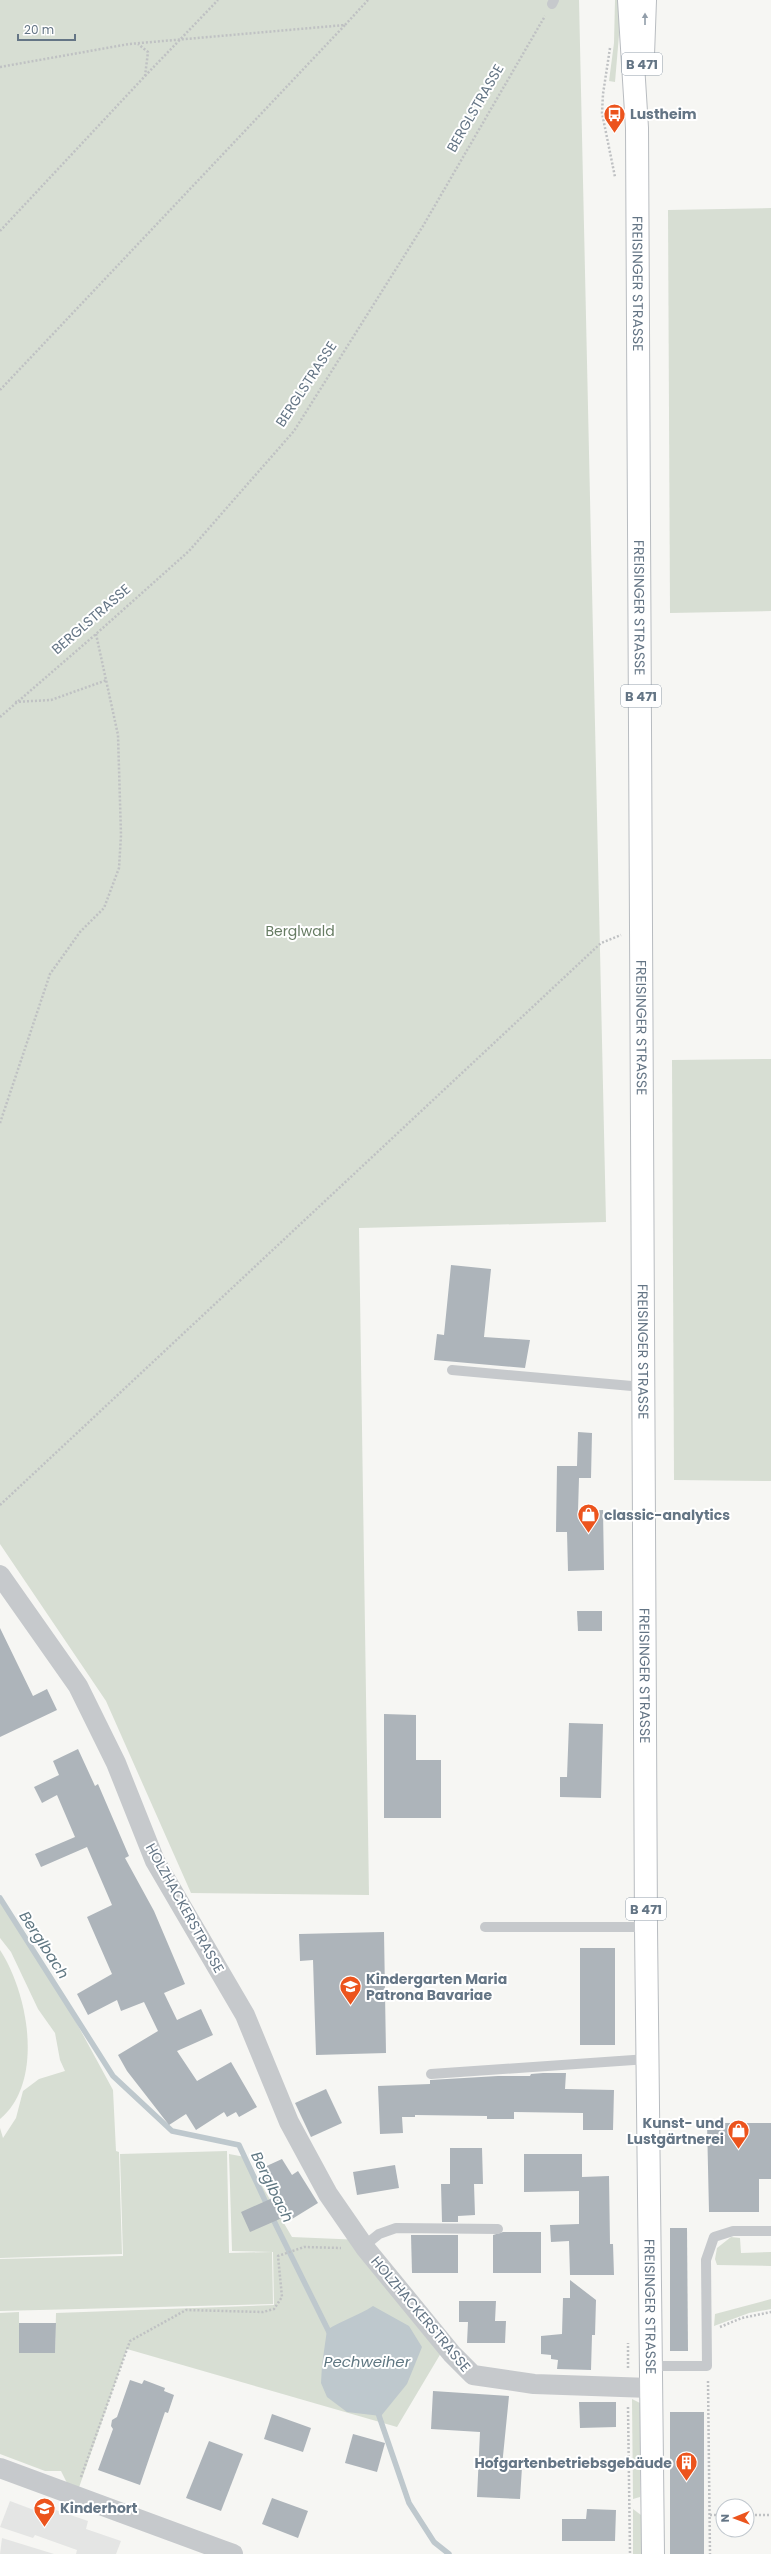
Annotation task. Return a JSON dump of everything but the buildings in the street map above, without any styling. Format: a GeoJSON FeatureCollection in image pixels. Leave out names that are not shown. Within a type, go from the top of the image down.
{"type":"FeatureCollection","features":[{"type":"Feature","properties":{"kind":"main road","name":"FREISINGER STRASSE"},"geometry":{"type":"LineString","coordinates":[[629,0],[637,128],[646,1926],[653,2554]]}},
{"type":"Feature","properties":{"kind":"main road","name":"FREISINGER STRASSE"},"geometry":{"type":"LineString","coordinates":[[637,128],[645,23],[645,0]]}},
{"type":"Feature","properties":{"kind":"street","name":"HOLZHACKERSTRASSE"},"geometry":{"type":"LineString","coordinates":[[0,1575],[78,1686],[116,1764],[155,1861],[245,2015],[288,2122],[328,2194],[365,2247],[452,2354],[473,2375],[534,2384],[650,2388]]}},
{"type":"Feature","properties":{"kind":"street"},"geometry":{"type":"LineString","coordinates":[[0,2468],[233,2554]]}},
{"type":"Feature","properties":{"kind":"lane"},"geometry":{"type":"LineString","coordinates":[[452,1370],[643,1387]]}},
{"type":"Feature","properties":{"kind":"lane"},"geometry":{"type":"LineString","coordinates":[[485,1927],[646,1926]]}},
{"type":"Feature","properties":{"kind":"lane"},"geometry":{"type":"LineString","coordinates":[[431,2074],[648,2059]]}},
{"type":"Feature","properties":{"kind":"lane","name":"HOLZHACKERSTRASSE"},"geometry":{"type":"LineString","coordinates":[[365,2247],[379,2234],[396,2228],[498,2229]]}},
{"type":"Feature","properties":{"kind":"lane"},"geometry":{"type":"LineString","coordinates":[[650,2366],[708,2366],[706,2260],[714,2237],[733,2231],[771,2231]]}},
{"type":"Feature","properties":{"kind":"path"},"geometry":{"type":"LineString","coordinates":[[0,231],[180,37],[218,0]]}},
{"type":"Feature","properties":{"kind":"path"},"geometry":{"type":"LineString","coordinates":[[0,390],[368,0]]}},
{"type":"Feature","properties":{"kind":"path","name":"BERGLSTRASSE"},"geometry":{"type":"LineString","coordinates":[[0,717],[14,702],[96,634],[189,551],[294,431],[422,226],[553,2]]}},
{"type":"Feature","properties":{"kind":"path"},"geometry":{"type":"LineString","coordinates":[[0,67],[180,37],[345,25]]}},
{"type":"Feature","properties":{"kind":"path"},"geometry":{"type":"LineString","coordinates":[[137,43],[148,52],[144,76]]}},
{"type":"Feature","properties":{"kind":"path"},"geometry":{"type":"LineString","coordinates":[[0,1123],[50,974],[80,932],[104,908],[119,868],[122,835],[118,735],[96,634]]}},
{"type":"Feature","properties":{"kind":"path"},"geometry":{"type":"LineString","coordinates":[[14,702],[51,700],[107,680]]}},
{"type":"Feature","properties":{"kind":"path"},"geometry":{"type":"LineString","coordinates":[[0,1505],[602,943],[611,938]]}},
{"type":"Feature","properties":{"kind":"path"},"geometry":{"type":"LineString","coordinates":[[80,2480],[130,2341],[186,2310],[264,2312],[274,2309],[282,2297],[278,2256],[304,2247],[365,2247]]}},
{"type":"Feature","properties":{"kind":"path"},"geometry":{"type":"LineString","coordinates":[[707,2334],[742,2318],[771,2312]]}},
{"type":"Feature","properties":{"kind":"path"},"geometry":{"type":"LineString","coordinates":[[708,2366],[710,2554]]}},
{"type":"Feature","properties":{"kind":"path"},"geometry":{"type":"LineString","coordinates":[[710,2515],[715,2515]]}},
{"type":"Feature","properties":{"kind":"path"},"geometry":{"type":"LineString","coordinates":[[755,2515],[771,2515]]}},
{"type":"Feature","properties":{"kind":"shaded area","name":"Kinderhort"},"geometry":{"type":"Polygon","coordinates":[[[10,2501],[42,2513],[44,2506],[88,2521],[86,2529],[121,2541],[116,2554],[76,2554],[77,2550],[35,2535],[33,2538],[0,2527],[10,2501]]]}},
{"type":"Feature","properties":{"kind":"shaded area"},"geometry":{"type":"Polygon","coordinates":[[[2,2538],[54,2554],[0,2554],[2,2538]]]}},
{"type":"Feature","properties":{"kind":"green space","name":"Berglwald"},"geometry":{"type":"Polygon","coordinates":[[[0,0],[579,0],[606,1222],[359,1228],[369,1895],[191,1893],[106,1701],[0,1544],[0,0]]]}},
{"type":"Feature","properties":{"kind":"green space"},"geometry":{"type":"Polygon","coordinates":[[[615,0],[622,0],[615,82],[609,81],[614,43],[615,0]]]}},
{"type":"Feature","properties":{"kind":"green space"},"geometry":{"type":"Polygon","coordinates":[[[771,208],[771,611],[670,613],[668,210],[771,208]]]}},
{"type":"Feature","properties":{"kind":"green space"},"geometry":{"type":"Polygon","coordinates":[[[771,1059],[771,1481],[674,1480],[672,1060],[771,1059]]]}},
{"type":"Feature","properties":{"kind":"green space"},"geometry":{"type":"Polygon","coordinates":[[[0,1899],[70,2011],[113,2090],[116,2151],[119,2152],[122,2254],[0,2258],[0,2128],[3,2138],[16,2118],[23,2091],[39,2079],[65,2071],[60,2060],[55,2033],[38,2009],[11,1952],[0,1938],[0,1899]]]}},
{"type":"Feature","properties":{"kind":"green space"},"geometry":{"type":"Polygon","coordinates":[[[0,1950],[10,1968],[18,1989],[24,2012],[27,2036],[27,2060],[23,2083],[14,2103],[0,2119],[0,1950]]]}},
{"type":"Feature","properties":{"kind":"green space"},"geometry":{"type":"Polygon","coordinates":[[[227,2151],[229,2253],[272,2252],[273,2304],[0,2311],[0,2259],[123,2256],[120,2154],[227,2151]]]}},
{"type":"Feature","properties":{"kind":"green space"},"geometry":{"type":"Polygon","coordinates":[[[229,2154],[245,2157],[292,2237],[362,2240],[441,2353],[397,2427],[127,2349],[75,2499],[61,2471],[45,2471],[0,2454],[0,2313],[19,2312],[19,2353],[55,2353],[56,2313],[274,2305],[273,2252],[232,2251],[229,2154]]]}},
{"type":"Feature","properties":{"kind":"green space"},"geometry":{"type":"Polygon","coordinates":[[[731,2237],[740,2238],[741,2253],[771,2252],[771,2266],[717,2265],[715,2259],[717,2248],[731,2237]]]}},
{"type":"Feature","properties":{"kind":"green space"},"geometry":{"type":"Polygon","coordinates":[[[771,2299],[771,2309],[749,2313],[714,2326],[715,2314],[771,2299]]]}},
{"type":"Feature","properties":{"kind":"green space"},"geometry":{"type":"Polygon","coordinates":[[[632,2399],[640,2403],[640,2497],[633,2499],[632,2399]]]}},
{"type":"Feature","properties":{"kind":"green space"},"geometry":{"type":"Polygon","coordinates":[[[633,2509],[641,2515],[641,2554],[633,2554],[633,2509]]]}},
{"type":"Feature","properties":{"kind":"water","name":"Pechweiher"},"geometry":{"type":"Polygon","coordinates":[[[373,2306],[409,2326],[422,2347],[407,2384],[381,2416],[347,2412],[327,2397],[321,2383],[327,2330],[373,2306]]]}},
{"type":"Feature","properties":{"kind":"waterway","name":"Berglbach"},"geometry":{"type":"LineString","coordinates":[[0,1898],[113,2076],[172,2131],[239,2145],[268,2207]]}},
{"type":"Feature","properties":{"kind":"waterway","name":"Berglbach"},"geometry":{"type":"LineString","coordinates":[[271,2215],[331,2336]]}},
{"type":"Feature","properties":{"kind":"waterway","name":"Berglbach"},"geometry":{"type":"LineString","coordinates":[[377,2410],[409,2503],[434,2542],[449,2554]]}},
{"type":"Feature","properties":{"kind":"place","name":"Lustheim"},"geometry":{"type":"Point","coordinates":[614,134]}},
{"type":"Feature","properties":{"kind":"place","name":"classic-analytics"},"geometry":{"type":"Point","coordinates":[589,1534]}},
{"type":"Feature","properties":{"kind":"place","name":"Kindergarten Maria Patrona Bavariae"},"geometry":{"type":"Point","coordinates":[350,2006]}},
{"type":"Feature","properties":{"kind":"place","name":"Kunst- und Lustgärtnerei"},"geometry":{"type":"Point","coordinates":[739,2150]}},
{"type":"Feature","properties":{"kind":"place","name":"Hofgartenbetriebsgebäude"},"geometry":{"type":"Point","coordinates":[687,2482]}},
{"type":"Feature","properties":{"kind":"place","name":"Kinderhort"},"geometry":{"type":"Point","coordinates":[45,2528]}}]}
